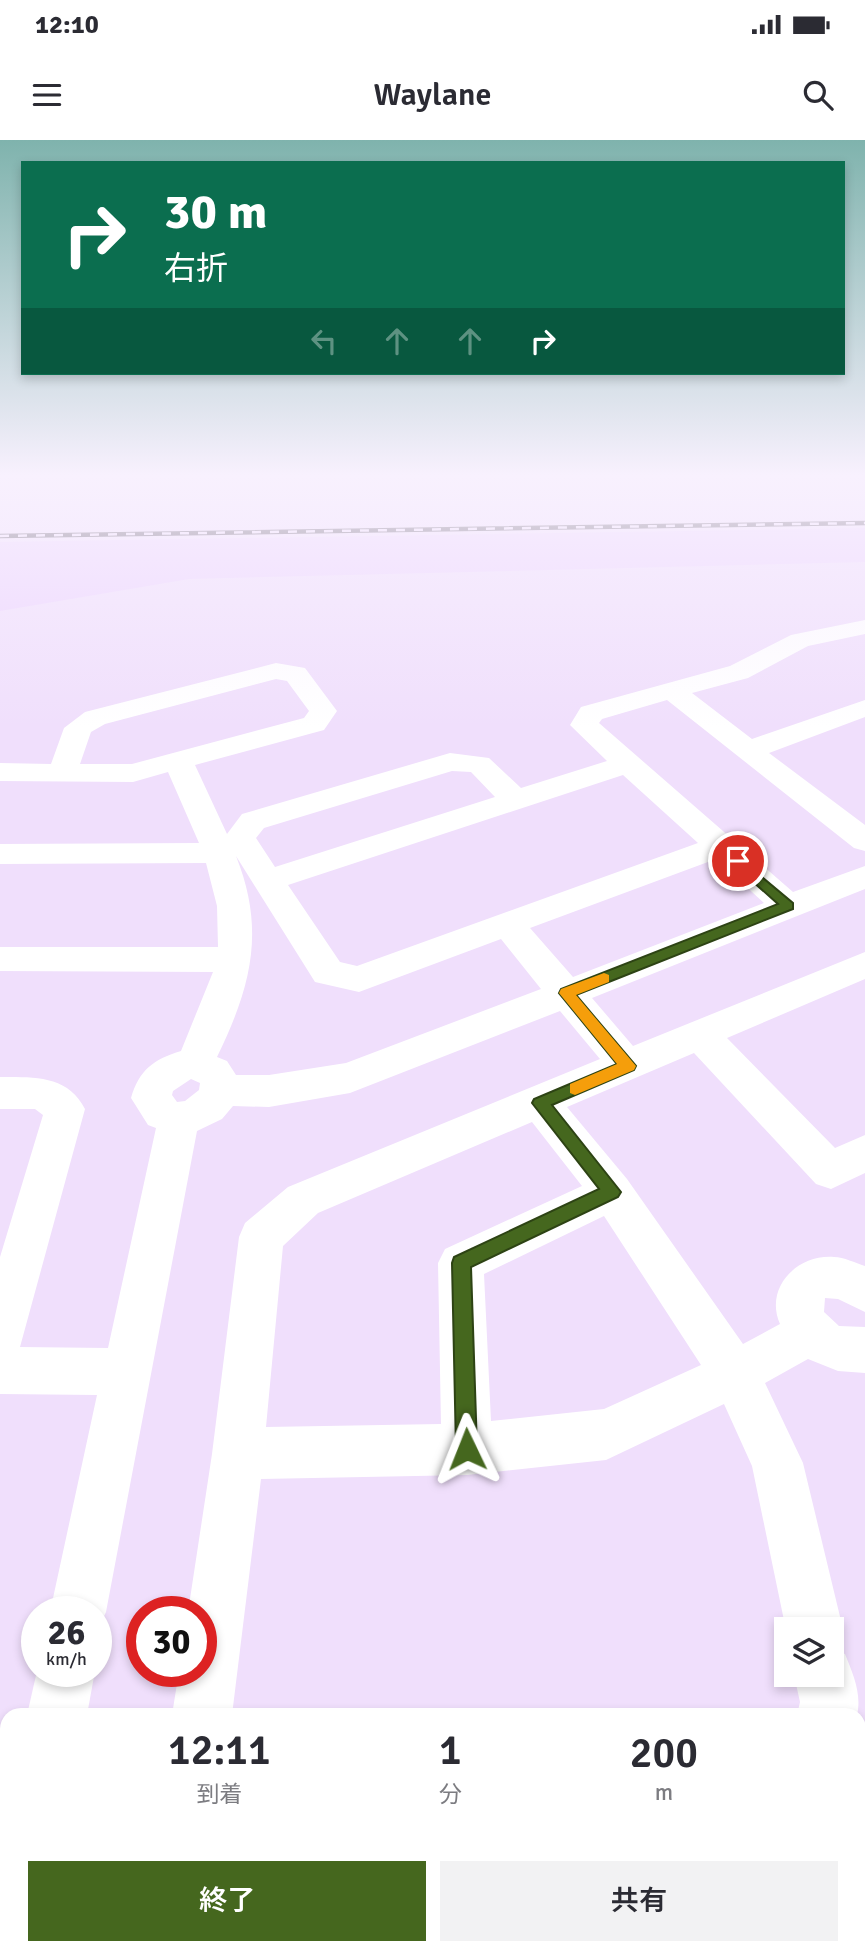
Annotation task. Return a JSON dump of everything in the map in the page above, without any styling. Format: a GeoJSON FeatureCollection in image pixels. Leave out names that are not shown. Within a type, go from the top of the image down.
{"type":"FeatureCollection","features":[{"type":"Feature","properties":{"kind":"street"},"geometry":{"type":"LineString","coordinates":[[788,906],[584,725],[591,713],[739,672],[800,640],[865,627]]}},
{"type":"Feature","properties":{"kind":"street"},"geometry":{"type":"LineString","coordinates":[[0,772],[133,773],[314,724],[323,711],[296,674],[276,671],[95,718],[79,727],[63,771]]}},
{"type":"Feature","properties":{"kind":"street"},"geometry":{"type":"LineString","coordinates":[[670,690],[865,841]]}},
{"type":"Feature","properties":{"kind":"street"},"geometry":{"type":"LineString","coordinates":[[747,751],[865,708]]}},
{"type":"Feature","properties":{"kind":"street"},"geometry":{"type":"LineString","coordinates":[[81,1596],[179,1118],[202,1113],[212,1107],[207,1077],[211,1031],[238,930],[232,892],[178,761]]}},
{"type":"Feature","properties":{"kind":"street"},"geometry":{"type":"LineString","coordinates":[[515,799],[479,764],[450,762],[253,821],[240,838],[328,973],[359,979],[721,846]]}},
{"type":"Feature","properties":{"kind":"street"},"geometry":{"type":"LineString","coordinates":[[269,880],[627,764]]}},
{"type":"Feature","properties":{"kind":"street"},"geometry":{"type":"LineString","coordinates":[[831,816],[865,802]]}},
{"type":"Feature","properties":{"kind":"street"},"geometry":{"type":"LineString","coordinates":[[0,854],[217,853]]}},
{"type":"Feature","properties":{"kind":"street"},"geometry":{"type":"LineString","coordinates":[[207,1077],[269,1091],[350,1078],[865,877]]}},
{"type":"Feature","properties":{"kind":"street"},"geometry":{"type":"LineString","coordinates":[[507,924],[628,1066]]}},
{"type":"Feature","properties":{"kind":"street"},"geometry":{"type":"LineString","coordinates":[[0,959],[232,960]]}},
{"type":"Feature","properties":{"kind":"street"},"geometry":{"type":"LineString","coordinates":[[203,1708],[238,1454],[261,1237],[303,1200],[865,965]]}},
{"type":"Feature","properties":{"kind":"street"},"geometry":{"type":"LineString","coordinates":[[700,1035],[831,1171],[865,1152]]}},
{"type":"Feature","properties":{"kind":"street"},"geometry":{"type":"LineString","coordinates":[[0,1093],[43,1093],[65,1109],[9,1269],[0,1337]]}},
{"type":"Feature","properties":{"kind":"street"},"geometry":{"type":"LineString","coordinates":[[540,1103],[612,1192],[735,1374],[778,1463],[811,1617]]}},
{"type":"Feature","properties":{"kind":"street"},"geometry":{"type":"LineString","coordinates":[[467,1449],[461,1263],[612,1192]]}},
{"type":"Feature","properties":{"kind":"street"},"geometry":{"type":"LineString","coordinates":[[865,1291],[846,1279],[833,1277],[810,1281],[802,1289],[798,1310],[810,1333],[836,1350],[865,1350]]}},
{"type":"Feature","properties":{"kind":"street"},"geometry":{"type":"LineString","coordinates":[[238,1454],[467,1449],[606,1434],[735,1374],[810,1333]]}},
{"type":"Feature","properties":{"kind":"street"},"geometry":{"type":"LineString","coordinates":[[0,1370],[127,1372]]}},
{"type":"Feature","properties":{"kind":"street"},"geometry":{"type":"LineString","coordinates":[[58,1708],[63,1687]]}},
{"type":"Feature","properties":{"kind":"street"},"geometry":{"type":"LineString","coordinates":[[827,1687],[829,1708]]}},
{"type":"Feature","properties":{"kind":"shaded area"},"geometry":{"type":"Polygon","coordinates":[[[0,559],[865,559],[865,562],[189,579],[0,611],[0,559]]]}},
{"type":"Feature","properties":{"kind":"slow traffic"},"geometry":{"type":"LineString","coordinates":[[575,1088],[628,1066],[566,993],[604,979]]}},
{"type":"Feature","properties":{"kind":"route"},"geometry":{"type":"LineString","coordinates":[[467,1449],[461,1263],[612,1192],[540,1103],[628,1066],[566,993],[788,906],[738,861]]}}]}
